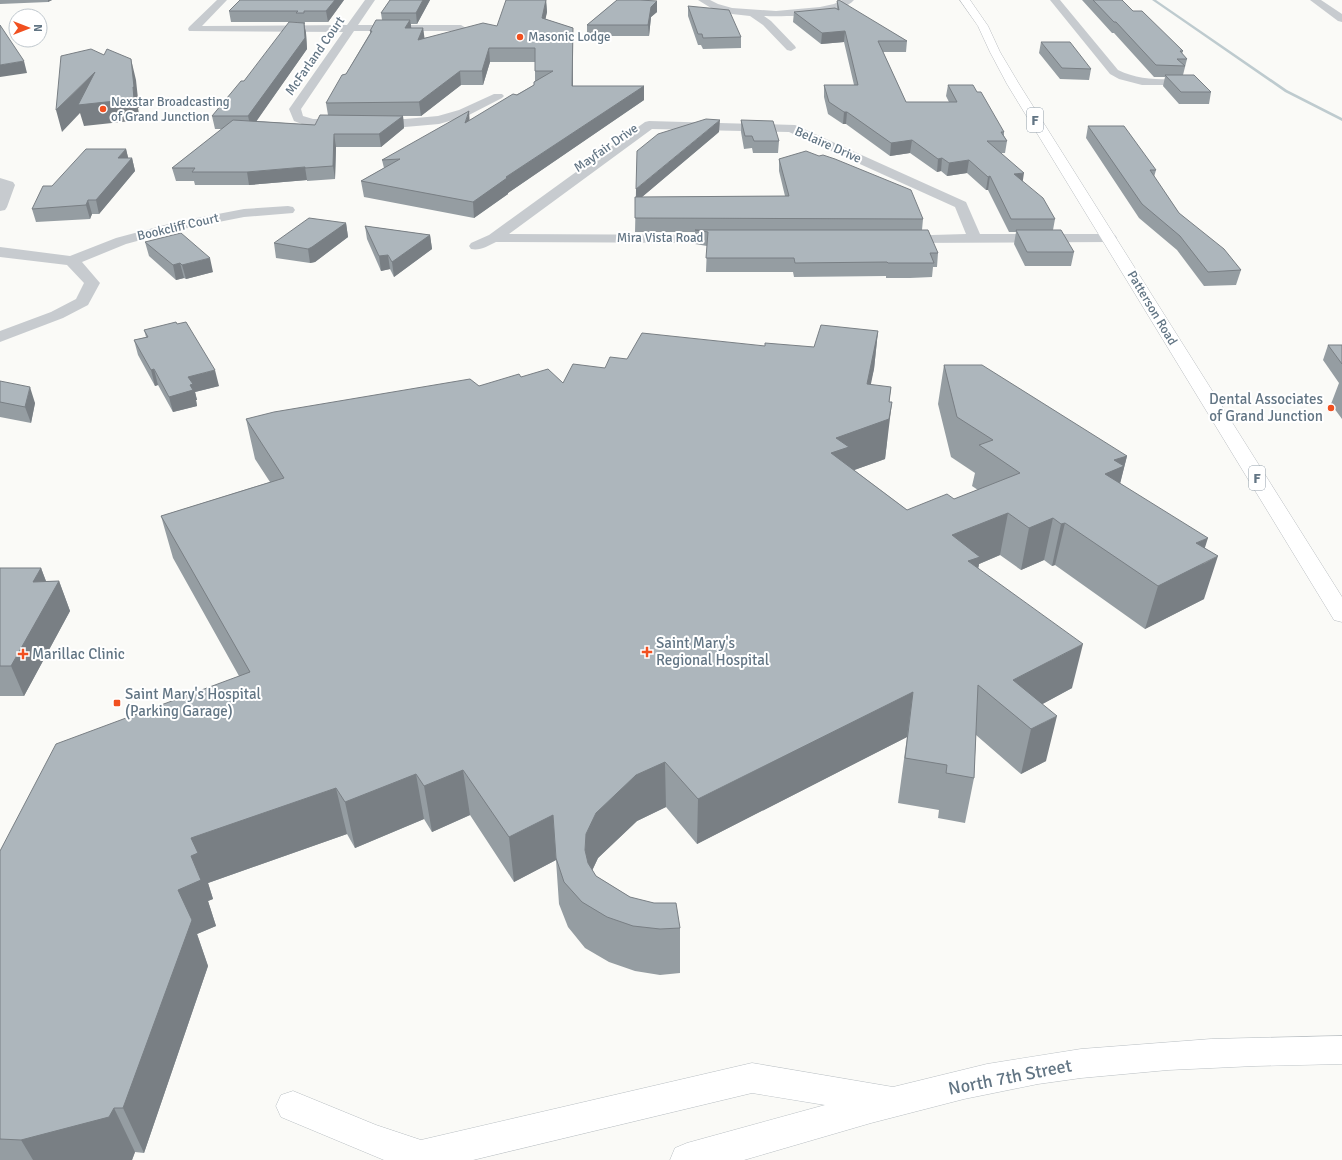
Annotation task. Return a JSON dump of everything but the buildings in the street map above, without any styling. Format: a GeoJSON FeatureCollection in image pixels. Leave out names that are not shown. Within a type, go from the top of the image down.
{"type":"FeatureCollection","features":[{"type":"Feature","properties":{"kind":"main road","name":"Patterson Road"},"geometry":{"type":"LineString","coordinates":[[965,0],[984,26],[1005,72],[1110,238],[1201,390],[1342,615]]}},
{"type":"Feature","properties":{"kind":"main road","name":"North 7th Street"},"geometry":{"type":"LineString","coordinates":[[687,1160],[894,1101],[994,1077],[1077,1064],[1163,1056],[1342,1050]]}},
{"type":"Feature","properties":{"kind":"main road"},"geometry":{"type":"LineString","coordinates":[[293,1106],[374,1140],[421,1156],[752,1078],[894,1101]]}},
{"type":"Feature","properties":{"kind":"street"},"geometry":{"type":"LineString","coordinates":[[222,0],[193,28],[461,28]]}},
{"type":"Feature","properties":{"kind":"street","name":"McFarland Court"},"geometry":{"type":"LineString","coordinates":[[370,0],[352,29],[295,109],[298,118],[311,123],[405,122],[439,120],[462,113],[498,96]]}},
{"type":"Feature","properties":{"kind":"street"},"geometry":{"type":"LineString","coordinates":[[703,0],[714,6],[754,14],[805,12],[834,8],[849,0]]}},
{"type":"Feature","properties":{"kind":"street"},"geometry":{"type":"LineString","coordinates":[[1055,0],[1114,72],[1124,78],[1154,82],[1199,82]]}},
{"type":"Feature","properties":{"kind":"street"},"geometry":{"type":"LineString","coordinates":[[1315,0],[1342,19]]}},
{"type":"Feature","properties":{"kind":"street"},"geometry":{"type":"LineString","coordinates":[[754,14],[767,23],[791,48]]}},
{"type":"Feature","properties":{"kind":"street","name":"Belaire Drive"},"geometry":{"type":"LineString","coordinates":[[494,238],[649,125],[791,128],[961,205],[975,239]]}},
{"type":"Feature","properties":{"kind":"street"},"geometry":{"type":"LineString","coordinates":[[0,182],[8,185],[0,207]]}},
{"type":"Feature","properties":{"kind":"street","name":"Bookcliff Court"},"geometry":{"type":"LineString","coordinates":[[72,261],[121,241],[176,226],[244,213],[288,210]]}},
{"type":"Feature","properties":{"kind":"street","name":"Mira Vista Road"},"geometry":{"type":"LineString","coordinates":[[476,246],[494,238],[738,239]]}},
{"type":"Feature","properties":{"kind":"street"},"geometry":{"type":"LineString","coordinates":[[888,239],[1110,238]]}},
{"type":"Feature","properties":{"kind":"street"},"geometry":{"type":"LineString","coordinates":[[0,252],[72,261],[92,283],[82,302],[57,315],[0,337]]}},
{"type":"Feature","properties":{"kind":"waterway"},"geometry":{"type":"LineString","coordinates":[[1154,0],[1286,91],[1342,120]]}},
{"type":"Feature","properties":{"kind":"place","name":"Masonic Lodge"},"geometry":{"type":"Point","coordinates":[520,37]}},
{"type":"Feature","properties":{"kind":"place","name":"Nexstar Broadcasting of Grand Junction"},"geometry":{"type":"Point","coordinates":[103,109]}},
{"type":"Feature","properties":{"kind":"place","name":"Dental Associates of Grand Junction"},"geometry":{"type":"Point","coordinates":[1331,408]}},
{"type":"Feature","properties":{"kind":"place","name":"Saint Mary's Regional Hospital"},"geometry":{"type":"Point","coordinates":[647,652]}},
{"type":"Feature","properties":{"kind":"place","name":"Marillac Clinic"},"geometry":{"type":"Point","coordinates":[23,654]}},
{"type":"Feature","properties":{"kind":"place","name":"Saint Mary's Hospital (Parking Garage)"},"geometry":{"type":"Point","coordinates":[117,703]}}]}
